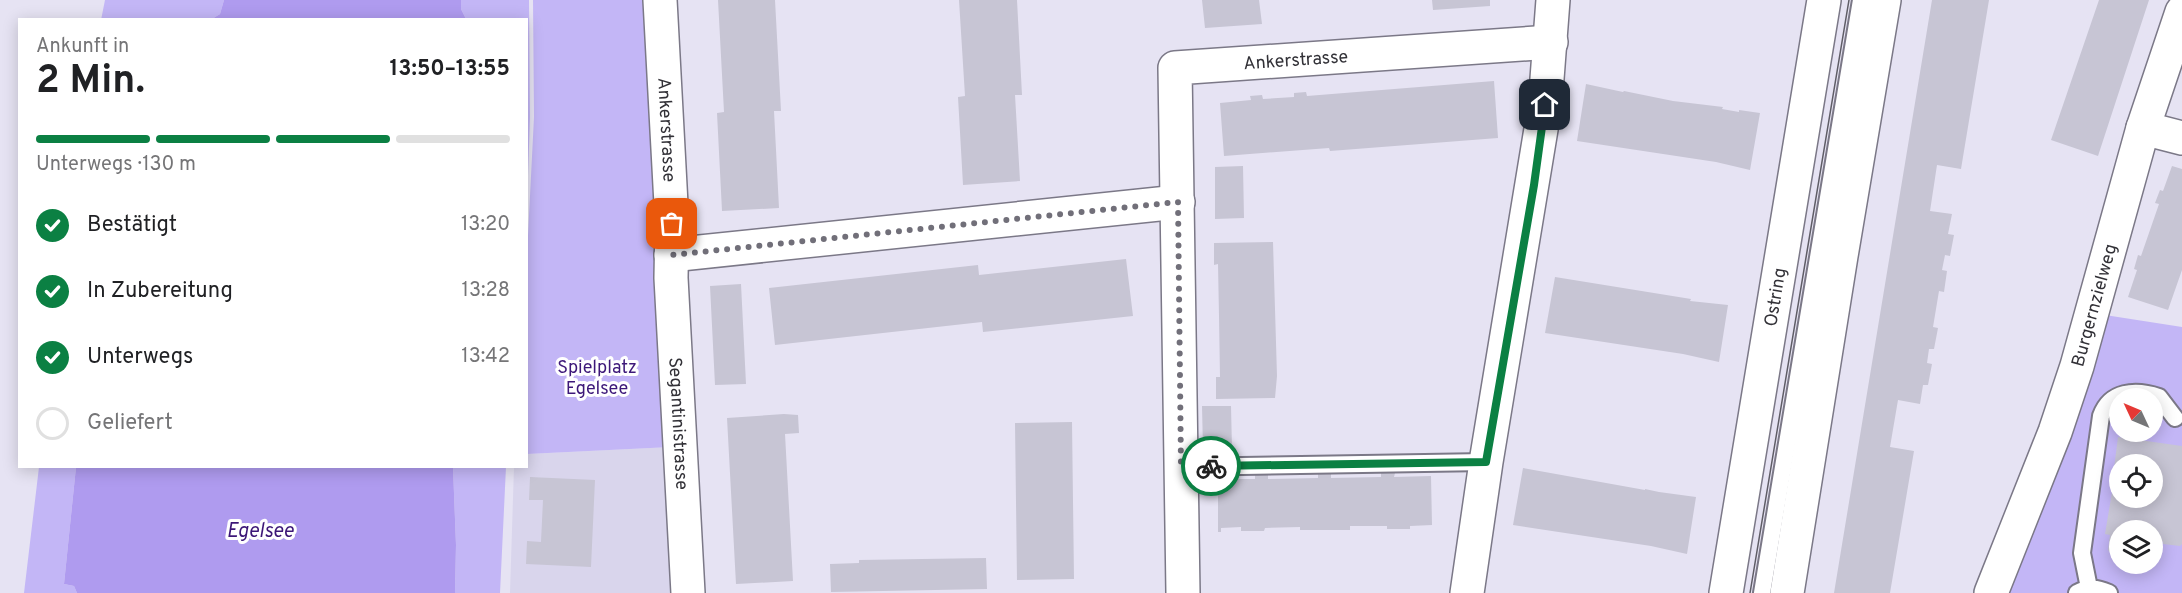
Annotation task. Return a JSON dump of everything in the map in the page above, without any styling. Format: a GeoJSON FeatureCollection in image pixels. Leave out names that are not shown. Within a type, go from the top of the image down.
{"type":"FeatureCollection","features":[{"type":"Feature","properties":{"kind":"street","name":"Ankerstrasse"},"geometry":{"type":"LineString","coordinates":[[660,0],[672,255]]}},
{"type":"Feature","properties":{"kind":"street"},"geometry":{"type":"LineString","coordinates":[[1467,593],[1486,462],[1534,185],[1545,105],[1553,0]]}},
{"type":"Feature","properties":{"kind":"street","name":"Ostring"},"geometry":{"type":"LineString","coordinates":[[1726,593],[1824,0]]}},
{"type":"Feature","properties":{"kind":"street"},"geometry":{"type":"LineString","coordinates":[[1787,593],[1840,256],[1884,0]]}},
{"type":"Feature","properties":{"kind":"street","name":"Burgernzielweg"},"geometry":{"type":"LineString","coordinates":[[1991,593],[2055,432],[2077,366],[2144,128],[2182,12]]}},
{"type":"Feature","properties":{"kind":"street","name":"Ankerstrasse"},"geometry":{"type":"LineString","coordinates":[[1183,593],[1175,68],[1551,42]]}},
{"type":"Feature","properties":{"kind":"street"},"geometry":{"type":"LineString","coordinates":[[2144,128],[2182,138]]}},
{"type":"Feature","properties":{"kind":"street"},"geometry":{"type":"LineString","coordinates":[[672,255],[1178,202]]}},
{"type":"Feature","properties":{"kind":"street","name":"Segantinistrasse"},"geometry":{"type":"LineString","coordinates":[[672,255],[688,593]]}},
{"type":"Feature","properties":{"kind":"lane"},"geometry":{"type":"LineString","coordinates":[[1762,593],[1861,0]]}},
{"type":"Feature","properties":{"kind":"lane"},"geometry":{"type":"LineString","coordinates":[[2109,593],[2098,588],[2083,590],[2082,553],[2104,408],[2117,396],[2135,393],[2159,397],[2175,418]]}},
{"type":"Feature","properties":{"kind":"lane"},"geometry":{"type":"LineString","coordinates":[[1181,467],[1486,462]]}},
{"type":"Feature","properties":{"kind":"shaded area"},"geometry":{"type":"Polygon","coordinates":[[[671,447],[679,593],[510,593],[514,468],[528,468],[528,454],[671,447]]]}},
{"type":"Feature","properties":{"kind":"green space"},"geometry":{"type":"Polygon","coordinates":[[[105,0],[224,0],[220,14],[214,18],[101,18],[105,0]]]}},
{"type":"Feature","properties":{"kind":"green space"},"geometry":{"type":"Polygon","coordinates":[[[461,0],[529,0],[528,176],[528,18],[466,18],[461,9],[461,0]]]}},
{"type":"Feature","properties":{"kind":"green space","name":"Spielplatz Egelsee"},"geometry":{"type":"Polygon","coordinates":[[[533,0],[646,0],[671,447],[528,454],[528,236],[534,117],[533,0]]]}},
{"type":"Feature","properties":{"kind":"green space"},"geometry":{"type":"Polygon","coordinates":[[[2105,315],[2182,327],[2182,593],[2006,593],[2105,315]]]}},
{"type":"Feature","properties":{"kind":"green space"},"geometry":{"type":"Polygon","coordinates":[[[39,468],[76,468],[64,584],[74,586],[77,593],[24,593],[39,468]]]}},
{"type":"Feature","properties":{"kind":"green space"},"geometry":{"type":"Polygon","coordinates":[[[453,468],[506,468],[500,593],[455,593],[453,468]]]}},
{"type":"Feature","properties":{"kind":"water"},"geometry":{"type":"Polygon","coordinates":[[[224,0],[461,0],[461,9],[466,18],[214,18],[220,14],[224,0]]]}},
{"type":"Feature","properties":{"kind":"water","name":"Egelsee"},"geometry":{"type":"Polygon","coordinates":[[[76,468],[453,468],[455,593],[77,593],[74,586],[64,584],[76,468]]]}},
{"type":"Feature","properties":{"kind":"building"},"geometry":{"type":"Polygon","coordinates":[[[718,0],[775,0],[781,111],[774,111],[779,208],[722,211],[717,113],[724,112],[718,0]]]}},
{"type":"Feature","properties":{"kind":"building"},"geometry":{"type":"Polygon","coordinates":[[[959,0],[1017,0],[1022,95],[1015,95],[1020,181],[963,185],[958,97],[965,96],[959,0]]]}},
{"type":"Feature","properties":{"kind":"building"},"geometry":{"type":"Polygon","coordinates":[[[1202,0],[1259,0],[1262,24],[1205,28],[1202,0]]]}},
{"type":"Feature","properties":{"kind":"building"},"geometry":{"type":"Polygon","coordinates":[[[1432,0],[1490,0],[1490,6],[1433,10],[1432,0]]]}},
{"type":"Feature","properties":{"kind":"building"},"geometry":{"type":"Polygon","coordinates":[[[1932,0],[1989,0],[1961,169],[1937,165],[1930,211],[1952,214],[1948,234],[1954,235],[1950,256],[1945,255],[1942,270],[1947,271],[1944,292],[1939,291],[1933,327],[1938,328],[1934,349],[1929,349],[1927,363],[1932,364],[1928,385],[1923,385],[1920,404],[1898,400],[1890,447],[1914,451],[1890,593],[1834,593],[1932,0]]]}},
{"type":"Feature","properties":{"kind":"building"},"geometry":{"type":"Polygon","coordinates":[[[2099,0],[2149,0],[2098,156],[2051,140],[2099,0]]]}},
{"type":"Feature","properties":{"kind":"building"},"geometry":{"type":"Polygon","coordinates":[[[1494,81],[1498,138],[1330,151],[1329,148],[1224,156],[1220,103],[1251,100],[1250,96],[1262,95],[1263,99],[1294,97],[1294,93],[1306,92],[1307,96],[1494,81]]]}},
{"type":"Feature","properties":{"kind":"building"},"geometry":{"type":"Polygon","coordinates":[[[1586,84],[1673,101],[1723,107],[1722,109],[1739,112],[1739,110],[1760,113],[1750,170],[1716,162],[1577,141],[1586,84]]]}},
{"type":"Feature","properties":{"kind":"building"},"geometry":{"type":"Polygon","coordinates":[[[1243,166],[1244,218],[1215,219],[1215,167],[1243,166]]]}},
{"type":"Feature","properties":{"kind":"building"},"geometry":{"type":"Polygon","coordinates":[[[2172,166],[2182,169],[2182,270],[2168,310],[2128,297],[2137,270],[2134,269],[2138,255],[2141,256],[2159,204],[2155,203],[2160,190],[2163,191],[2172,166]]]}},
{"type":"Feature","properties":{"kind":"building"},"geometry":{"type":"Polygon","coordinates":[[[1273,242],[1277,376],[1275,398],[1216,399],[1216,377],[1220,377],[1218,264],[1214,265],[1214,243],[1273,242]]]}},
{"type":"Feature","properties":{"kind":"building"},"geometry":{"type":"Polygon","coordinates":[[[1126,259],[1133,316],[983,332],[982,322],[775,345],[769,288],[978,265],[979,275],[1126,259]]]}},
{"type":"Feature","properties":{"kind":"building"},"geometry":{"type":"Polygon","coordinates":[[[1555,277],[1691,299],[1690,301],[1728,305],[1719,362],[1683,354],[1545,333],[1555,277]]]}},
{"type":"Feature","properties":{"kind":"building"},"geometry":{"type":"Polygon","coordinates":[[[741,284],[746,384],[715,385],[710,286],[741,284]]]}},
{"type":"Feature","properties":{"kind":"building"},"geometry":{"type":"Polygon","coordinates":[[[1202,406],[1231,406],[1232,449],[1203,449],[1202,406]]]}},
{"type":"Feature","properties":{"kind":"building"},"geometry":{"type":"Polygon","coordinates":[[[798,415],[799,433],[785,434],[793,581],[736,584],[727,418],[798,415]]]}},
{"type":"Feature","properties":{"kind":"building"},"geometry":{"type":"Polygon","coordinates":[[[1072,422],[1074,579],[1017,580],[1015,423],[1072,422]]]}},
{"type":"Feature","properties":{"kind":"building"},"geometry":{"type":"Polygon","coordinates":[[[2117,442],[2154,442],[2182,446],[2182,544],[2180,546],[2163,544],[2163,520],[2109,520],[2109,535],[2105,534],[2109,508],[2163,508],[2163,454],[2116,454],[2117,442]]]}},
{"type":"Feature","properties":{"kind":"building"},"geometry":{"type":"Polygon","coordinates":[[[1523,468],[1696,497],[1687,554],[1651,546],[1513,525],[1523,468]]]}},
{"type":"Feature","properties":{"kind":"building"},"geometry":{"type":"Polygon","coordinates":[[[1381,473],[1395,473],[1394,477],[1431,476],[1432,525],[1410,526],[1410,529],[1387,529],[1387,526],[1350,526],[1350,530],[1300,530],[1300,527],[1265,528],[1264,531],[1241,531],[1241,527],[1221,528],[1221,532],[1218,532],[1218,479],[1255,479],[1255,475],[1268,475],[1268,479],[1318,478],[1318,474],[1331,474],[1331,478],[1381,477],[1381,473]]]}},
{"type":"Feature","properties":{"kind":"building"},"geometry":{"type":"Polygon","coordinates":[[[530,477],[595,480],[591,567],[526,564],[527,541],[541,542],[543,500],[529,500],[530,477]]]}},
{"type":"Feature","properties":{"kind":"building"},"geometry":{"type":"Polygon","coordinates":[[[986,558],[987,589],[831,592],[830,564],[859,563],[859,560],[986,558]]]}},
{"type":"Feature","properties":{"kind":"tram line"},"geometry":{"type":"LineString","coordinates":[[1750,593],[1849,0]]}},
{"type":"Feature","properties":{"kind":"way so far"},"geometry":{"type":"LineString","coordinates":[[672,224],[672,255],[1178,202],[1181,467],[1211,466]]}},
{"type":"Feature","properties":{"kind":"route"},"geometry":{"type":"LineString","coordinates":[[1211,466],[1486,462],[1534,185],[1545,105]]}}]}
